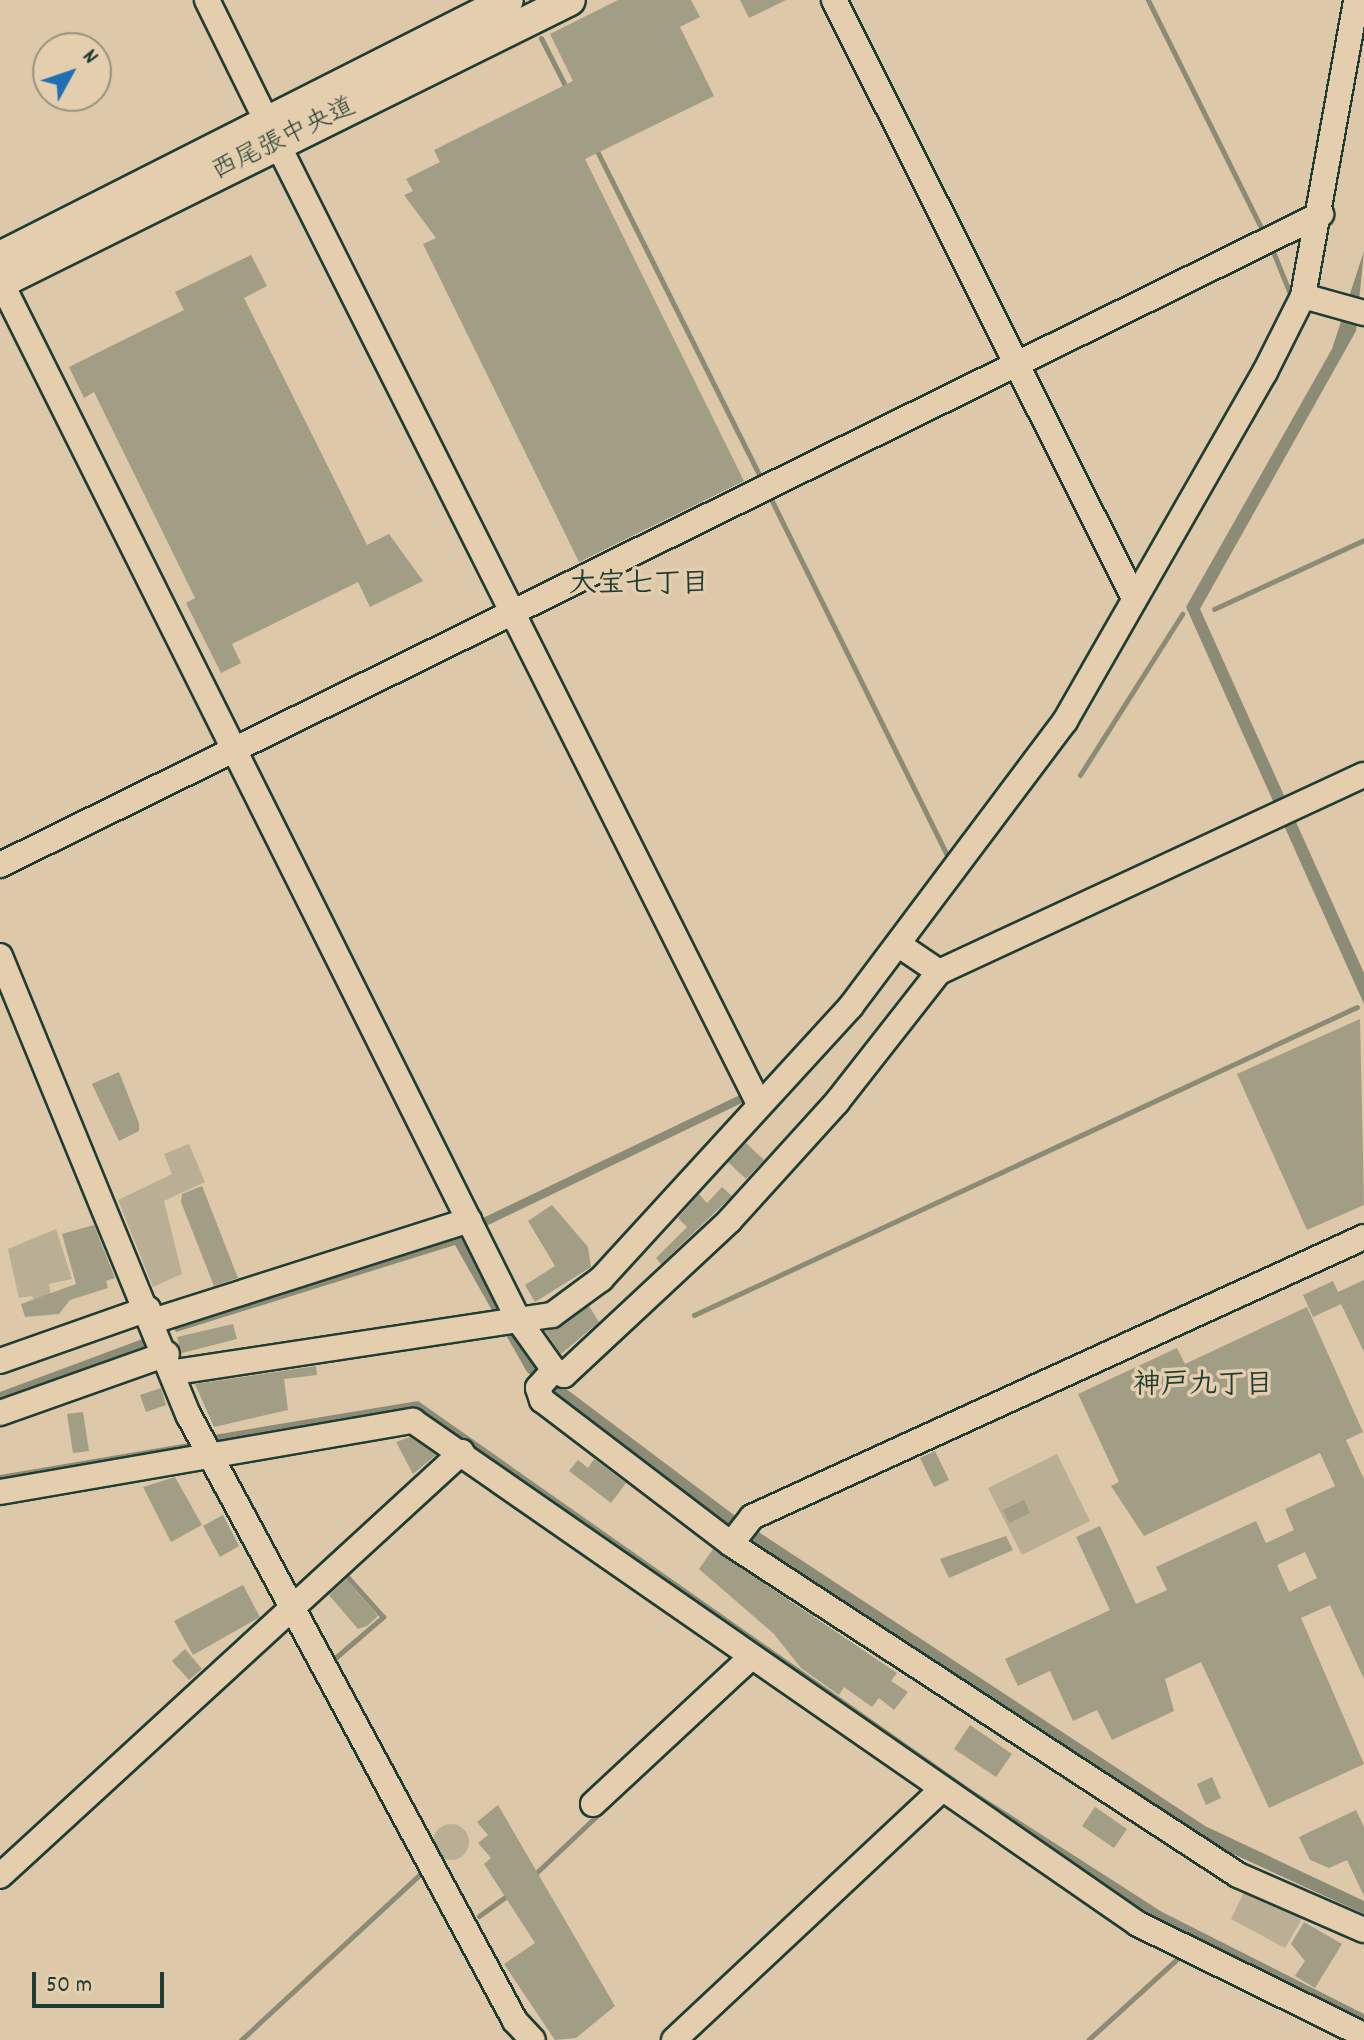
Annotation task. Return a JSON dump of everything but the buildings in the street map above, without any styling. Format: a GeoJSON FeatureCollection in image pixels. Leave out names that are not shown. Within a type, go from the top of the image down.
{"type":"FeatureCollection","features":[{"type":"Feature","properties":{"kind":"main road","name":"西尾張中央道"},"geometry":{"type":"LineString","coordinates":[[0,274],[272,132],[508,0]]}},
{"type":"Feature","properties":{"kind":"main road","name":"西尾張中央道"},"geometry":{"type":"LineString","coordinates":[[272,132],[570,0]]}},
{"type":"Feature","properties":{"kind":"street"},"geometry":{"type":"LineString","coordinates":[[207,0],[758,1102]]}},
{"type":"Feature","properties":{"kind":"street"},"geometry":{"type":"LineString","coordinates":[[834,0],[1134,598]]}},
{"type":"Feature","properties":{"kind":"street"},"geometry":{"type":"LineString","coordinates":[[0,1413],[171,1363],[552,1315],[601,1279],[899,945],[1019,792],[1134,598],[1303,296],[1321,214],[1356,0]]}},
{"type":"Feature","properties":{"kind":"street"},"geometry":{"type":"LineString","coordinates":[[0,865],[1321,214]]}},
{"type":"Feature","properties":{"kind":"street"},"geometry":{"type":"LineString","coordinates":[[0,274],[242,746],[469,1220],[508,1322],[548,1377]]}},
{"type":"Feature","properties":{"kind":"street"},"geometry":{"type":"LineString","coordinates":[[1303,296],[1358,312]]}},
{"type":"Feature","properties":{"kind":"street"},"geometry":{"type":"LineString","coordinates":[[548,1377],[564,1375],[574,1367],[730,1220],[837,1102],[939,972],[1364,775]]}},
{"type":"Feature","properties":{"kind":"street"},"geometry":{"type":"LineString","coordinates":[[899,945],[939,972]]}},
{"type":"Feature","properties":{"kind":"street"},"geometry":{"type":"LineString","coordinates":[[0,956],[211,1454],[515,2021],[533,2040]]}},
{"type":"Feature","properties":{"kind":"street"},"geometry":{"type":"LineString","coordinates":[[0,1361],[469,1220]]}},
{"type":"Feature","properties":{"kind":"street"},"geometry":{"type":"LineString","coordinates":[[739,1533],[1364,1237]]}},
{"type":"Feature","properties":{"kind":"street"},"geometry":{"type":"LineString","coordinates":[[548,1377],[542,1400],[1238,1875],[1364,1930]]}},
{"type":"Feature","properties":{"kind":"street"},"geometry":{"type":"LineString","coordinates":[[0,1492],[413,1421],[462,1452],[939,1792],[1138,1924],[1364,2035]]}},
{"type":"Feature","properties":{"kind":"street"},"geometry":{"type":"LineString","coordinates":[[0,1876],[462,1452]]}},
{"type":"Feature","properties":{"kind":"street"},"geometry":{"type":"LineString","coordinates":[[593,1804],[749,1659]]}},
{"type":"Feature","properties":{"kind":"street"},"geometry":{"type":"LineString","coordinates":[[674,2040],[939,1792]]}},
{"type":"Feature","properties":{"kind":"shaded area"},"geometry":{"type":"Polygon","coordinates":[[[1364,251],[1356,331],[1200,609],[1364,973],[1364,1004],[1186,607],[1332,349],[1364,251]]]}},
{"type":"Feature","properties":{"kind":"shaded area"},"geometry":{"type":"Polygon","coordinates":[[[25,301],[483,1218],[742,1094],[746,1101],[480,1229],[20,304],[25,301]]]}},
{"type":"Feature","properties":{"kind":"shaded area"},"geometry":{"type":"Polygon","coordinates":[[[189,1144],[205,1182],[164,1201],[182,1274],[153,1287],[118,1200],[172,1174],[164,1154],[189,1144]]]}},
{"type":"Feature","properties":{"kind":"shaded area"},"geometry":{"type":"Polygon","coordinates":[[[56,1229],[72,1279],[49,1284],[52,1300],[36,1305],[32,1296],[19,1298],[8,1249],[56,1229]]]}},
{"type":"Feature","properties":{"kind":"shaded area"},"geometry":{"type":"Polygon","coordinates":[[[463,1233],[510,1330],[545,1373],[742,1521],[1205,1826],[1364,1901],[1364,1914],[1196,1837],[734,1530],[527,1372],[455,1245],[176,1332],[172,1323],[463,1233]]]}},
{"type":"Feature","properties":{"kind":"shaded area"},"geometry":{"type":"Polygon","coordinates":[[[148,1337],[151,1344],[0,1399],[0,1392],[148,1337]]]}},
{"type":"Feature","properties":{"kind":"shaded area"},"geometry":{"type":"Polygon","coordinates":[[[418,1401],[972,1790],[1162,1912],[1364,2014],[1364,2024],[1132,1908],[426,1416],[218,1444],[214,1435],[418,1401]]]}},
{"type":"Feature","properties":{"kind":"shaded area"},"geometry":{"type":"Polygon","coordinates":[[[189,1443],[193,1448],[0,1481],[0,1475],[189,1443]]]}},
{"type":"Feature","properties":{"kind":"shaded area"},"geometry":{"type":"Polygon","coordinates":[[[1057,1454],[1090,1521],[1022,1555],[988,1488],[1057,1454]]]}},
{"type":"Feature","properties":{"kind":"shaded area"},"geometry":{"type":"Polygon","coordinates":[[[451,1824],[464,1829],[469,1842],[464,1855],[451,1860],[438,1855],[433,1842],[438,1829],[451,1824]]]}},
{"type":"Feature","properties":{"kind":"shaded area"},"geometry":{"type":"Polygon","coordinates":[[[1246,1888],[1302,1919],[1285,1948],[1231,1919],[1246,1888]]]}},
{"type":"Feature","properties":{"kind":"waterway"},"geometry":{"type":"LineString","coordinates":[[1148,0],[1260,226]]}},
{"type":"Feature","properties":{"kind":"waterway"},"geometry":{"type":"LineString","coordinates":[[541,38],[568,91]]}},
{"type":"Feature","properties":{"kind":"waterway"},"geometry":{"type":"LineString","coordinates":[[595,147],[760,477]]}},
{"type":"Feature","properties":{"kind":"waterway"},"geometry":{"type":"LineString","coordinates":[[1272,249],[1291,296]]}},
{"type":"Feature","properties":{"kind":"waterway"},"geometry":{"type":"LineString","coordinates":[[770,497],[949,859]]}},
{"type":"Feature","properties":{"kind":"waterway"},"geometry":{"type":"LineString","coordinates":[[1214,609],[1364,540]]}},
{"type":"Feature","properties":{"kind":"waterway"},"geometry":{"type":"LineString","coordinates":[[1080,775],[1182,614]]}},
{"type":"Feature","properties":{"kind":"waterway"},"geometry":{"type":"LineString","coordinates":[[694,1315],[1357,1007]]}},
{"type":"Feature","properties":{"kind":"waterway"},"geometry":{"type":"LineString","coordinates":[[334,1659],[383,1617],[345,1574]]}},
{"type":"Feature","properties":{"kind":"waterway"},"geometry":{"type":"LineString","coordinates":[[535,1874],[603,1810]]}},
{"type":"Feature","properties":{"kind":"waterway"},"geometry":{"type":"LineString","coordinates":[[241,2040],[419,1875]]}},
{"type":"Feature","properties":{"kind":"waterway"},"geometry":{"type":"LineString","coordinates":[[479,1916],[508,1895]]}},
{"type":"Feature","properties":{"kind":"waterway"},"geometry":{"type":"LineString","coordinates":[[1088,2040],[1178,1958]]}},
{"type":"Feature","properties":{"kind":"district","name":"大宝七丁目"},"geometry":{"type":"Point","coordinates":[639,586]}},
{"type":"Feature","properties":{"kind":"district","name":"神戸九丁目"},"geometry":{"type":"Point","coordinates":[1203,1387]}}]}
